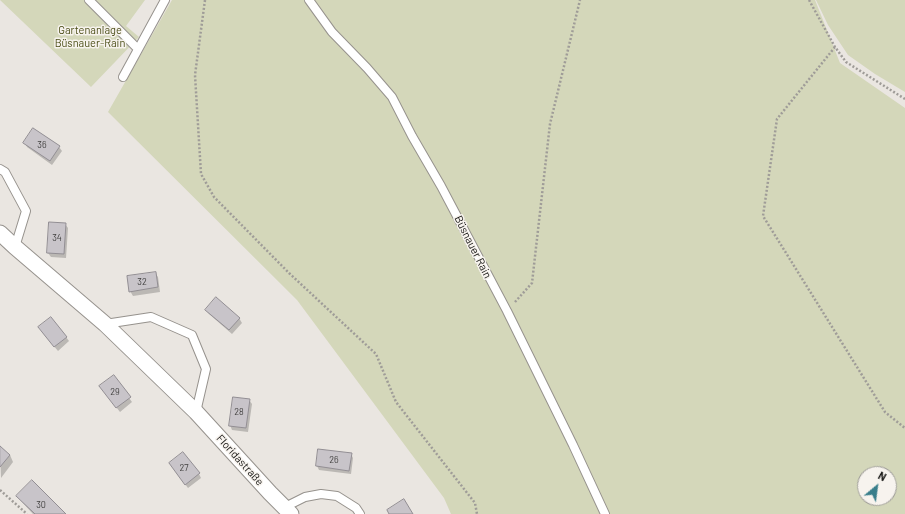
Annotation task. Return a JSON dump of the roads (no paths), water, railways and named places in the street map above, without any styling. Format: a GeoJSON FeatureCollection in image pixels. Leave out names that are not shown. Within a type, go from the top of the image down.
{"type":"FeatureCollection","features":[{"type":"Feature","properties":{"kind":"street","name":"Floridastraße"},"geometry":{"type":"LineString","coordinates":[[0,233],[105,324],[196,412],[270,493],[288,510]]}},
{"type":"Feature","properties":{"kind":"lane"},"geometry":{"type":"LineString","coordinates":[[89,0],[138,49]]}},
{"type":"Feature","properties":{"kind":"lane"},"geometry":{"type":"LineString","coordinates":[[123,77],[165,0]]}},
{"type":"Feature","properties":{"kind":"lane","name":"Büsnauer Rain"},"geometry":{"type":"LineString","coordinates":[[309,0],[332,32],[367,68],[392,97],[412,136],[441,186],[506,311],[573,445],[605,514]]}},
{"type":"Feature","properties":{"kind":"lane"},"geometry":{"type":"LineString","coordinates":[[0,169],[5,172],[26,211],[15,247]]}},
{"type":"Feature","properties":{"kind":"lane"},"geometry":{"type":"LineString","coordinates":[[105,324],[150,317],[192,335],[206,369],[196,412]]}},
{"type":"Feature","properties":{"kind":"lane","name":"Floridastraße"},"geometry":{"type":"LineString","coordinates":[[288,510],[305,497],[321,494],[337,496],[356,508],[360,514]]}},
{"type":"Feature","properties":{"kind":"park label","name":"Gartenanlage Büsnauer-Rain"},"geometry":{"type":"Point","coordinates":[90,36]}}]}
